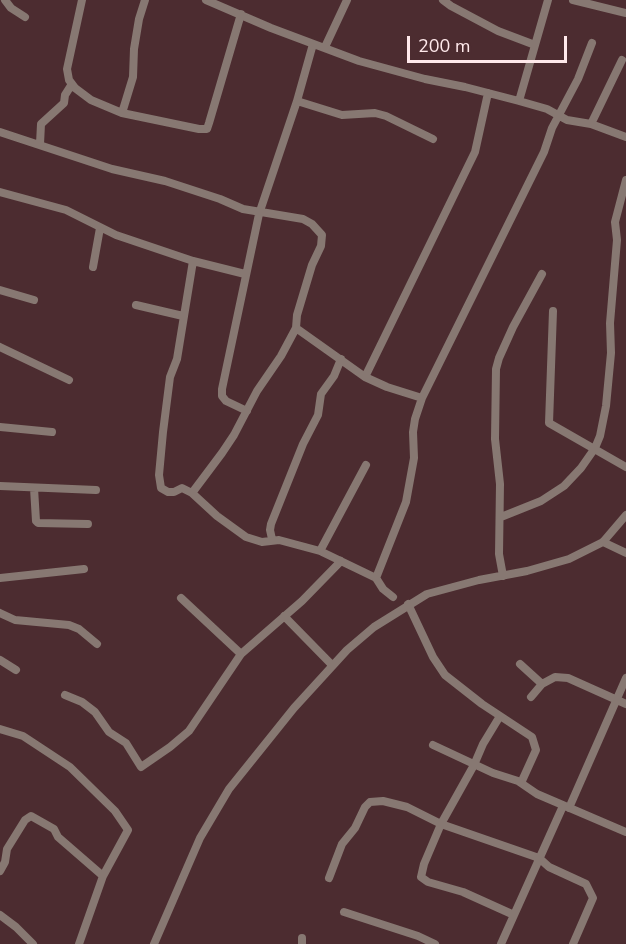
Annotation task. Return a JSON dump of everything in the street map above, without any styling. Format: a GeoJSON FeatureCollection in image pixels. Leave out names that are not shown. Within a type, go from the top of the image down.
{"type":"FeatureCollection","features":[{"type":"Feature","properties":{"kind":"street"},"geometry":{"type":"LineString","coordinates":[[5,0],[11,8],[25,17]]}},
{"type":"Feature","properties":{"kind":"street"},"geometry":{"type":"LineString","coordinates":[[122,113],[133,77],[134,49],[145,0]]}},
{"type":"Feature","properties":{"kind":"street"},"geometry":{"type":"LineString","coordinates":[[206,0],[359,61],[519,101],[547,109],[567,120],[591,124],[626,137]]}},
{"type":"Feature","properties":{"kind":"street"},"geometry":{"type":"LineString","coordinates":[[325,47],[347,0]]}},
{"type":"Feature","properties":{"kind":"street"},"geometry":{"type":"LineString","coordinates":[[443,0],[498,31],[535,45]]}},
{"type":"Feature","properties":{"kind":"street"},"geometry":{"type":"LineString","coordinates":[[519,101],[548,0]]}},
{"type":"Feature","properties":{"kind":"street"},"geometry":{"type":"LineString","coordinates":[[573,0],[626,13]]}},
{"type":"Feature","properties":{"kind":"street"},"geometry":{"type":"LineString","coordinates":[[79,2],[67,69],[72,84],[83,95],[122,113],[199,129],[207,129],[241,14]]}},
{"type":"Feature","properties":{"kind":"street"},"geometry":{"type":"LineString","coordinates":[[376,578],[406,502],[414,458],[415,419],[422,398],[544,152],[558,115],[578,79],[592,43]]}},
{"type":"Feature","properties":{"kind":"street"},"geometry":{"type":"LineString","coordinates":[[247,411],[226,401],[222,396],[259,214],[314,44]]}},
{"type":"Feature","properties":{"kind":"street"},"geometry":{"type":"LineString","coordinates":[[591,124],[622,60]]}},
{"type":"Feature","properties":{"kind":"street"},"geometry":{"type":"LineString","coordinates":[[40,144],[41,124],[60,108],[72,84]]}},
{"type":"Feature","properties":{"kind":"street"},"geometry":{"type":"LineString","coordinates":[[365,377],[475,152],[488,93]]}},
{"type":"Feature","properties":{"kind":"street"},"geometry":{"type":"LineString","coordinates":[[297,100],[342,115],[375,113],[386,116],[433,139]]}},
{"type":"Feature","properties":{"kind":"street"},"geometry":{"type":"LineString","coordinates":[[0,132],[112,169],[165,182],[259,214],[303,219],[312,224],[322,235],[321,246],[312,266],[297,315],[296,328],[288,344],[257,391],[222,453],[192,493]]}},
{"type":"Feature","properties":{"kind":"street"},"geometry":{"type":"LineString","coordinates":[[501,517],[554,494],[581,468],[595,448],[600,436],[606,406],[611,353],[610,323],[617,240],[615,222],[626,180]]}},
{"type":"Feature","properties":{"kind":"street"},"geometry":{"type":"LineString","coordinates":[[0,192],[66,210],[100,228],[193,261],[246,274]]}},
{"type":"Feature","properties":{"kind":"street"},"geometry":{"type":"LineString","coordinates":[[93,267],[100,228]]}},
{"type":"Feature","properties":{"kind":"street"},"geometry":{"type":"LineString","coordinates":[[193,261],[177,359],[170,377],[159,475],[161,488],[168,492],[182,488],[192,493],[236,532],[258,541],[272,539],[320,551],[376,578],[383,589],[393,597]]}},
{"type":"Feature","properties":{"kind":"street"},"geometry":{"type":"LineString","coordinates":[[502,576],[499,554],[500,484],[495,439],[496,369],[513,327],[542,274]]}},
{"type":"Feature","properties":{"kind":"street"},"geometry":{"type":"LineString","coordinates":[[0,290],[34,300]]}},
{"type":"Feature","properties":{"kind":"street"},"geometry":{"type":"LineString","coordinates":[[136,305],[183,316]]}},
{"type":"Feature","properties":{"kind":"street"},"geometry":{"type":"LineString","coordinates":[[553,311],[548,420],[554,427],[626,467]]}},
{"type":"Feature","properties":{"kind":"street"},"geometry":{"type":"LineString","coordinates":[[296,328],[365,377],[422,398]]}},
{"type":"Feature","properties":{"kind":"street"},"geometry":{"type":"LineString","coordinates":[[0,347],[69,380]]}},
{"type":"Feature","properties":{"kind":"street"},"geometry":{"type":"LineString","coordinates":[[272,539],[271,524],[303,444],[318,415],[321,393],[334,376],[341,359]]}},
{"type":"Feature","properties":{"kind":"street"},"geometry":{"type":"LineString","coordinates":[[0,427],[52,432]]}},
{"type":"Feature","properties":{"kind":"street"},"geometry":{"type":"LineString","coordinates":[[320,551],[366,465]]}},
{"type":"Feature","properties":{"kind":"street"},"geometry":{"type":"LineString","coordinates":[[0,486],[96,490]]}},
{"type":"Feature","properties":{"kind":"street"},"geometry":{"type":"LineString","coordinates":[[34,488],[38,523],[88,524]]}},
{"type":"Feature","properties":{"kind":"street"},"geometry":{"type":"LineString","coordinates":[[154,944],[200,838],[229,789],[332,665],[374,627],[427,594],[569,559],[603,542],[626,515]]}},
{"type":"Feature","properties":{"kind":"street"},"geometry":{"type":"LineString","coordinates":[[603,542],[626,553]]}},
{"type":"Feature","properties":{"kind":"street"},"geometry":{"type":"LineString","coordinates":[[65,695],[82,702],[96,712],[109,732],[126,743],[141,767],[171,747],[189,731],[241,654],[302,601],[341,561]]}},
{"type":"Feature","properties":{"kind":"street"},"geometry":{"type":"LineString","coordinates":[[0,578],[84,569]]}},
{"type":"Feature","properties":{"kind":"street"},"geometry":{"type":"LineString","coordinates":[[181,598],[241,654]]}},
{"type":"Feature","properties":{"kind":"street"},"geometry":{"type":"LineString","coordinates":[[408,604],[439,668],[450,679],[532,738],[536,745],[535,755],[521,783]]}},
{"type":"Feature","properties":{"kind":"street"},"geometry":{"type":"LineString","coordinates":[[0,613],[15,620],[69,625],[79,629],[97,644]]}},
{"type":"Feature","properties":{"kind":"street"},"geometry":{"type":"LineString","coordinates":[[284,616],[332,665]]}},
{"type":"Feature","properties":{"kind":"street"},"geometry":{"type":"LineString","coordinates":[[0,660],[16,670]]}},
{"type":"Feature","properties":{"kind":"street"},"geometry":{"type":"LineString","coordinates":[[520,664],[542,684]]}},
{"type":"Feature","properties":{"kind":"street"},"geometry":{"type":"LineString","coordinates":[[531,697],[542,684],[555,677],[568,678],[626,704]]}},
{"type":"Feature","properties":{"kind":"street"},"geometry":{"type":"LineString","coordinates":[[501,944],[539,858],[566,807],[626,678]]}},
{"type":"Feature","properties":{"kind":"street"},"geometry":{"type":"LineString","coordinates":[[500,716],[441,824],[421,877],[428,882],[463,892],[514,915]]}},
{"type":"Feature","properties":{"kind":"street"},"geometry":{"type":"LineString","coordinates":[[0,729],[23,736],[70,767],[115,811],[128,830],[104,876],[79,944]]}},
{"type":"Feature","properties":{"kind":"street"},"geometry":{"type":"LineString","coordinates":[[433,745],[474,765],[521,783],[531,791],[566,807],[626,832]]}},
{"type":"Feature","properties":{"kind":"street"},"geometry":{"type":"LineString","coordinates":[[329,879],[342,844],[355,828],[365,807],[370,802],[383,801],[407,807],[441,824],[539,858],[549,867],[586,884],[593,898],[574,942],[585,944]]}},
{"type":"Feature","properties":{"kind":"street"},"geometry":{"type":"LineString","coordinates":[[0,871],[7,849],[25,820],[31,816],[54,829],[58,837],[104,876]]}},
{"type":"Feature","properties":{"kind":"street"},"geometry":{"type":"LineString","coordinates":[[344,912],[418,936],[435,944]]}},
{"type":"Feature","properties":{"kind":"street"},"geometry":{"type":"LineString","coordinates":[[0,915],[33,944]]}}]}
